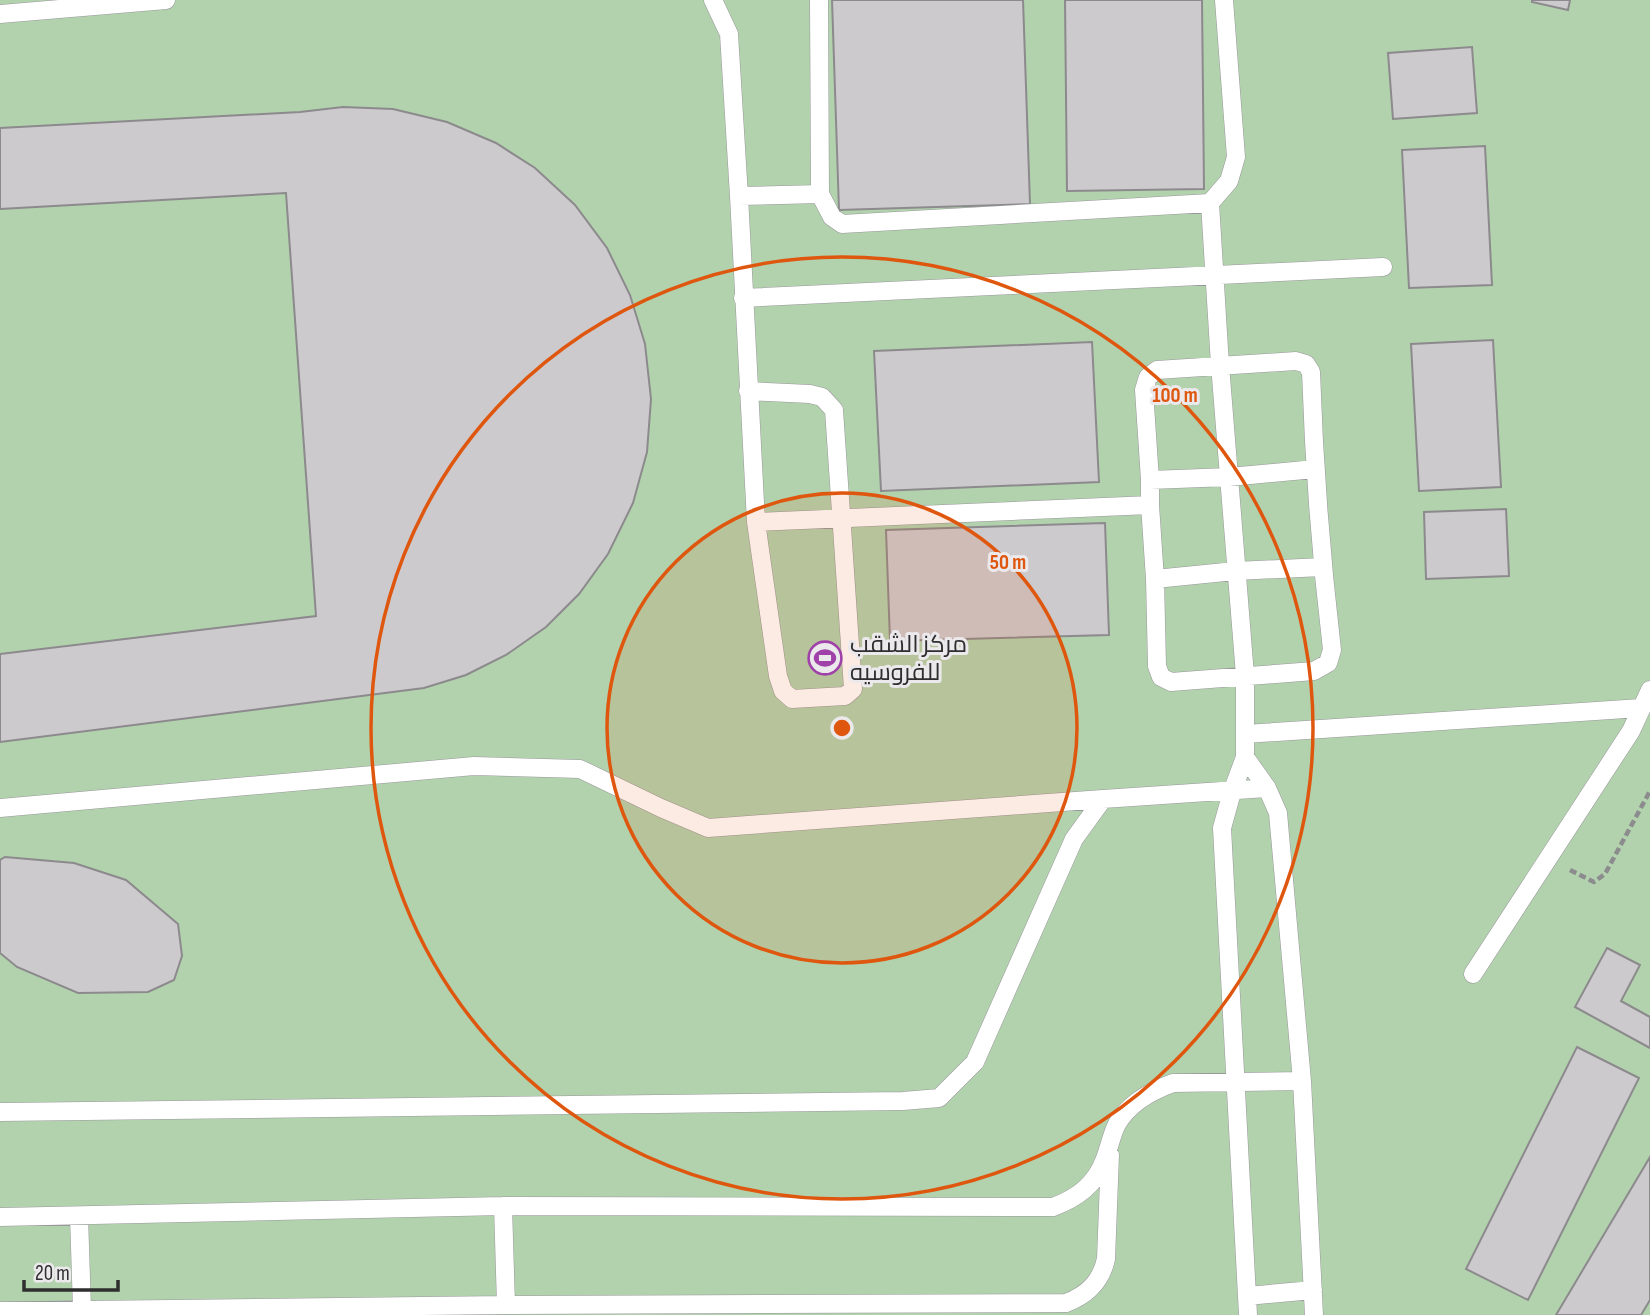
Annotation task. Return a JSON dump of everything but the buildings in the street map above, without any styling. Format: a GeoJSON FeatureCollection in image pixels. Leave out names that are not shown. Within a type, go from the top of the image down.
{"type":"FeatureCollection","features":[{"type":"Feature","properties":{"kind":"lane"},"geometry":{"type":"LineString","coordinates":[[0,14],[108,2],[166,0]]}},
{"type":"Feature","properties":{"kind":"lane"},"geometry":{"type":"LineString","coordinates":[[713,0],[729,34],[748,391],[756,523],[778,676],[783,691],[792,699],[845,696],[853,689],[834,410],[822,397],[810,394],[748,391]]}},
{"type":"Feature","properties":{"kind":"lane"},"geometry":{"type":"LineString","coordinates":[[819,0],[820,194],[832,218],[842,224],[1210,203]]}},
{"type":"Feature","properties":{"kind":"lane"},"geometry":{"type":"LineString","coordinates":[[1224,0],[1236,157],[1229,181],[1210,203],[1228,477],[1245,675],[1245,757],[1222,828],[1248,1315]]}},
{"type":"Feature","properties":{"kind":"lane"},"geometry":{"type":"LineString","coordinates":[[738,197],[820,194]]}},
{"type":"Feature","properties":{"kind":"lane"},"geometry":{"type":"LineString","coordinates":[[743,298],[1383,267]]}},
{"type":"Feature","properties":{"kind":"lane"},"geometry":{"type":"LineString","coordinates":[[1296,361],[1306,364],[1311,372],[1315,470],[1322,567],[1332,650],[1328,663],[1314,671],[1171,682],[1161,677],[1157,666],[1144,390],[1148,377],[1157,370],[1296,361]]}},
{"type":"Feature","properties":{"kind":"lane"},"geometry":{"type":"LineString","coordinates":[[1150,480],[1315,470]]}},
{"type":"Feature","properties":{"kind":"lane"},"geometry":{"type":"LineString","coordinates":[[756,523],[1150,505]]}},
{"type":"Feature","properties":{"kind":"lane"},"geometry":{"type":"LineString","coordinates":[[1155,579],[1235,570],[1322,567]]}},
{"type":"Feature","properties":{"kind":"lane"},"geometry":{"type":"LineString","coordinates":[[1473,974],[1631,731],[1650,690]]}},
{"type":"Feature","properties":{"kind":"lane"},"geometry":{"type":"LineString","coordinates":[[1245,734],[1641,708]]}},
{"type":"Feature","properties":{"kind":"lane"},"geometry":{"type":"LineString","coordinates":[[1245,757],[1267,788],[1278,813],[1302,1081],[1314,1315]]}},
{"type":"Feature","properties":{"kind":"lane"},"geometry":{"type":"LineString","coordinates":[[0,808],[474,766],[580,769],[708,828],[1267,788]]}},
{"type":"Feature","properties":{"kind":"lane"},"geometry":{"type":"LineString","coordinates":[[0,1112],[902,1101],[939,1098],[975,1062],[1074,839],[1103,799]]}},
{"type":"Feature","properties":{"kind":"lane"},"geometry":{"type":"LineString","coordinates":[[0,1217],[503,1206],[1054,1207],[1069,1202],[1091,1183],[1104,1162],[1117,1124],[1130,1108],[1157,1089],[1173,1083],[1302,1081]]}},
{"type":"Feature","properties":{"kind":"lane"},"geometry":{"type":"LineString","coordinates":[[0,1311],[1066,1303],[1091,1289],[1104,1269],[1111,1141]]}},
{"type":"Feature","properties":{"kind":"lane"},"geometry":{"type":"LineString","coordinates":[[503,1206],[506,1306]]}},
{"type":"Feature","properties":{"kind":"lane"},"geometry":{"type":"LineString","coordinates":[[79,1216],[82,1309]]}},
{"type":"Feature","properties":{"kind":"lane"},"geometry":{"type":"LineString","coordinates":[[1247,1296],[1313,1290]]}},
{"type":"Feature","properties":{"kind":"path"},"geometry":{"type":"LineString","coordinates":[[1547,859],[1594,883],[1605,874],[1650,791]]}},
{"type":"Feature","properties":{"kind":"green space","name":"مركز الشقب للفروسيه"},"geometry":{"type":"Polygon","coordinates":[[[0,0],[1650,0],[1650,1315],[0,1315],[0,0]]]}},
{"type":"Feature","properties":{"kind":"place","name":"مركز الشقب للفروسيه"},"geometry":{"type":"Point","coordinates":[825,658]}}]}
